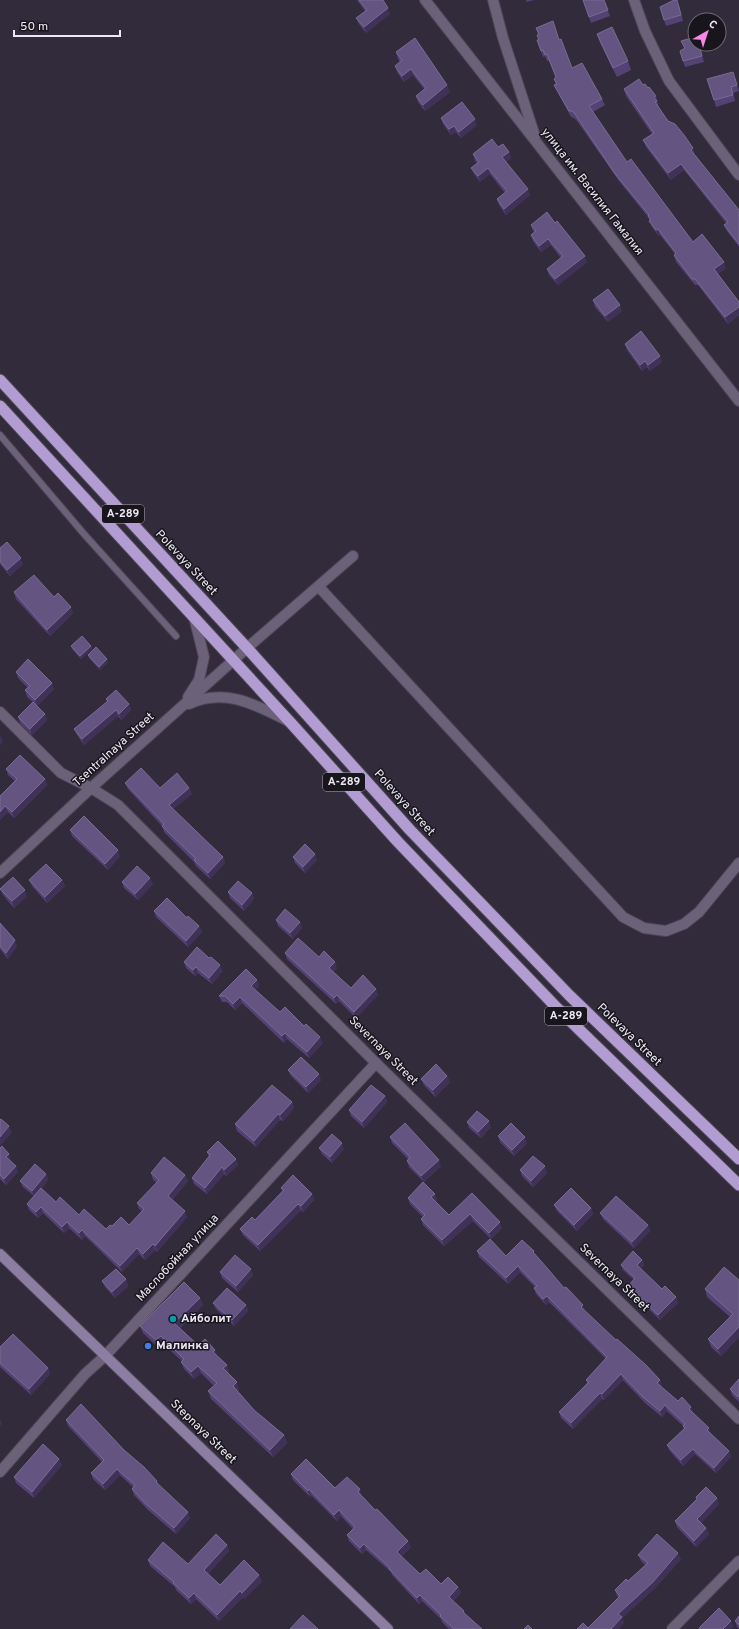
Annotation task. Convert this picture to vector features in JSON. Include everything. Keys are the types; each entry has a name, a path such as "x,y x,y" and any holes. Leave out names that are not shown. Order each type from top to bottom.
{"highway":[{"name":"Polevaya Street","path":"0,380 247,648 410,830 568,995 739,1159"},
{"name":"А-289","path":"0,406 398,842 557,1008 739,1185"}],"main road":[{"name":"Stepnaya Street","path":"0,1254 388,1629"}],"street":[{"name":"улица им. Василия Гамалия","path":"425,0 738,396"},
{"path":"493,0 503,38 537,143"},
{"path":"634,0 645,31 669,82 739,175"},
{"name":"Tsentralnaya Street","path":"0,873 91,788 233,660 353,556"},
{"path":"318,587 623,917 644,928 666,931 684,924 699,912 739,863"},
{"name":"А-289","path":"182,707 199,680 204,657 194,617"},
{"name":"А-289","path":"182,707 198,700 222,697 237,699 254,704 290,722"},
{"name":"Severnaya Street","path":"0,712 62,773 91,788 118,805 376,1063 739,1420"},
{"name":"Маслобойная улица","path":"0,1472 85,1374 105,1356 376,1063"},
{"path":"672,1629 739,1561"}],"lane":[{"path":"0,435 84,534 176,636"}],"building":[{"path":"359,0 383,0 388,8 364,27 356,18 367,10"},
{"path":"583,0 604,0 608,10 589,17"},
{"path":"677,0 681,15 664,20 660,7"},
{"path":"553,21 559,40 561,39 572,68 582,63 602,99 589,106 627,162 631,159 693,242 702,234 724,262 714,269 739,302 739,307 725,317 695,279 692,279 674,255 676,253 658,229 656,230 649,221 651,220 648,216 649,215 616,175 575,114 572,111 569,111 554,85 557,84 554,79 556,77 547,54 545,55 543,50 541,51 537,40 539,40 537,35 539,34 536,28"},
{"path":"612,27 628,61 613,68 597,34"},
{"path":"415,38 447,85 423,105 416,96 426,88 411,69 402,76 395,66 402,60 396,52"},
{"path":"687,39 687,52 701,52 702,56 683,61 680,51 685,48 681,41"},
{"path":"733,72 737,85 731,87 733,95 714,100 707,79"},
{"path":"639,79 643,85 645,84 648,88 649,87 656,96 654,97 657,101 655,102 668,121 675,124 684,135 693,148 691,150 739,210 739,244 724,225 728,222 681,164 668,173 643,140 654,133 624,89"},
{"path":"462,102 475,119 459,132 454,126 449,129 441,118"},
{"path":"492,139 498,147 503,144 509,152 502,157 528,189 504,209 497,199 507,191 488,168 478,176 471,168 479,162 473,154"},
{"path":"547,212 555,223 557,221 585,256 555,279 547,269 563,256 548,239 539,246 531,235 536,231 531,225"},
{"path":"608,289 620,305 605,316 593,300"},
{"path":"641,331 660,356 648,365 645,361 640,365 625,344"},
{"path":"7,542 21,558 7,570 0,561 0,548"},
{"path":"34,575 54,597 58,593 71,607 47,630 14,592"},
{"path":"82,636 91,646 80,656 71,646"},
{"path":"96,647 107,659 99,667 88,655"},
{"path":"28,659 52,683 35,700 25,690 30,686 16,672"},
{"path":"116,690 129,704 119,714 116,710 82,739 74,729 108,701 106,699"},
{"path":"33,702 45,714 30,729 18,717"},
{"path":"20,755 45,779 12,812 5,806 0,812 0,796 17,779 6,769"},
{"path":"141,768 160,788 177,773 189,788 169,805 223,857 208,873 194,860 196,859 162,826 164,824 125,783"},
{"path":"84,816 118,850 105,864 70,830"},
{"path":"305,844 315,854 303,867 293,857"},
{"path":"46,864 62,880 45,897 29,880"},
{"path":"137,866 150,878 135,894 122,882"},
{"path":"13,877 25,890 12,901 0,889"},
{"path":"238,881 252,893 242,905 228,892"},
{"path":"167,898 187,918 188,916 199,926 186,941 154,911"},
{"path":"285,909 300,922 290,933 276,920"},
{"path":"0,923 15,940 6,953 0,946"},
{"path":"298,938 319,957 324,951 335,962 329,968 351,988 363,975 376,989 354,1012 337,995 334,998 285,953"},
{"path":"197,947 209,958 211,957 220,965 209,978 196,967 193,970 184,962"},
{"path":"246,969 257,980 251,986 280,1012 285,1007 304,1026 306,1024 320,1037 307,1052 285,1033 282,1036 240,997 233,1004 225,996 219,996"},
{"path":"301,1057 319,1074 306,1087 288,1070"},
{"path":"436,1064 447,1076 433,1090 421,1079"},
{"path":"272,1085 292,1102 280,1115 278,1114 254,1141 235,1124"},
{"path":"371,1085 385,1096 362,1122 349,1110"},
{"path":"477,1111 489,1121 478,1132 467,1122"},
{"path":"1,1119 9,1126 0,1137 0,1120"},
{"path":"405,1123 439,1160 421,1176 407,1161 410,1157 390,1137"},
{"path":"511,1123 525,1137 512,1150 498,1136"},
{"path":"332,1134 342,1143 330,1157 319,1148"},
{"path":"218,1141 236,1159 224,1170 222,1167 205,1188 192,1178 210,1155 207,1152"},
{"path":"2,1146 9,1154 6,1157 16,1166 4,1179 0,1175 0,1148"},
{"path":"533,1156 545,1166 531,1181 520,1170"},
{"path":"164,1157 185,1175 168,1196 185,1211 155,1246 153,1244 143,1254 137,1248 120,1266 82,1230 79,1233 67,1222 62,1227 41,1207 36,1212 27,1204 41,1188 56,1202 60,1197 79,1215 84,1209 106,1229 110,1225 112,1226 121,1217 129,1225 144,1209 137,1203 159,1180 151,1173"},
{"path":"35,1164 46,1174 32,1191 20,1181"},
{"path":"293,1175 312,1194 301,1206 298,1204 258,1245 240,1229 252,1217 255,1220 284,1190 281,1188"},
{"path":"423,1182 435,1194 431,1197 449,1215 472,1193 500,1222 489,1233 470,1214 442,1240 421,1219 425,1215 408,1198"},
{"path":"571,1188 591,1208 574,1225 554,1205"},
{"path":"616,1196 648,1225 632,1242 600,1213"},
{"path":"490,1239 506,1256 522,1240 534,1251 533,1252 564,1288 566,1287 583,1305 581,1307 616,1340 617,1339 646,1365 660,1380 657,1383 678,1401 682,1397 691,1407 689,1409 709,1428 707,1430 729,1451 714,1468 693,1449 681,1460 667,1445 685,1428 683,1426 685,1424 665,1405 660,1411 643,1397 621,1374 571,1423 559,1412 589,1382 586,1380 607,1357 547,1296 543,1299 534,1288 537,1286 518,1266 506,1278 477,1251"},
{"path":"633,1251 642,1260 637,1265 662,1289 665,1286 676,1297 658,1315 628,1286 635,1278 621,1265"},
{"path":"235,1255 251,1269 236,1286 220,1272"},
{"path":"724,1267 739,1280 739,1327 718,1349 708,1339 733,1314 705,1289"},
{"path":"116,1269 126,1279 112,1292 102,1281"},
{"path":"184,1282 200,1298 174,1323 198,1345 205,1339 215,1350 213,1352 227,1365 223,1368 237,1382 233,1386 254,1410 284,1435 270,1450 208,1391 217,1383 198,1366 191,1372 181,1362 184,1359 161,1336 156,1340 140,1326"},
{"path":"227,1288 246,1305 232,1320 213,1303"},
{"path":"13,1334 48,1368 29,1389 0,1363 0,1347"},
{"path":"739,1379 739,1396 738,1397 730,1389"},
{"path":"81,1404 124,1450 144,1467 157,1481 156,1482 188,1512 174,1528 146,1504 132,1489 135,1485 117,1469 103,1484 91,1473 104,1460 66,1420"},
{"path":"43,1444 59,1459 32,1492 14,1477"},
{"path":"306,1459 335,1488 347,1477 360,1489 358,1492 408,1541 397,1552 420,1574 426,1569 441,1584 448,1577 458,1587 449,1597 482,1629 454,1629 420,1595 417,1598 389,1569 390,1568 364,1544 360,1548 347,1535 355,1527 339,1510 334,1515 309,1489 308,1491 291,1474"},
{"path":"706,1487 717,1498 697,1519 706,1528 694,1541 675,1521 697,1499 696,1497"},
{"path":"216,1534 227,1545 204,1570 220,1585 244,1560 259,1575 242,1593 240,1591 217,1615 194,1593 189,1598 173,1583 174,1582 148,1560 163,1542 188,1564"},
{"path":"657,1534 678,1553 653,1582 618,1614 622,1617 611,1629 577,1629 583,1623 588,1628 620,1596 615,1590 626,1579 628,1581 648,1563 638,1555"},
{"path":"719,1608 731,1621 723,1629 700,1629 699,1628"},
{"path":"303,1615 318,1629 290,1629"},
{"path":"739,1616 739,1625 735,1621"},
{"path":"528,1625 532,1629 524,1629"}],"place":[{"name":"Айболит","path":"173,1319"},
{"name":"Малинка","path":"148,1346"}]}
